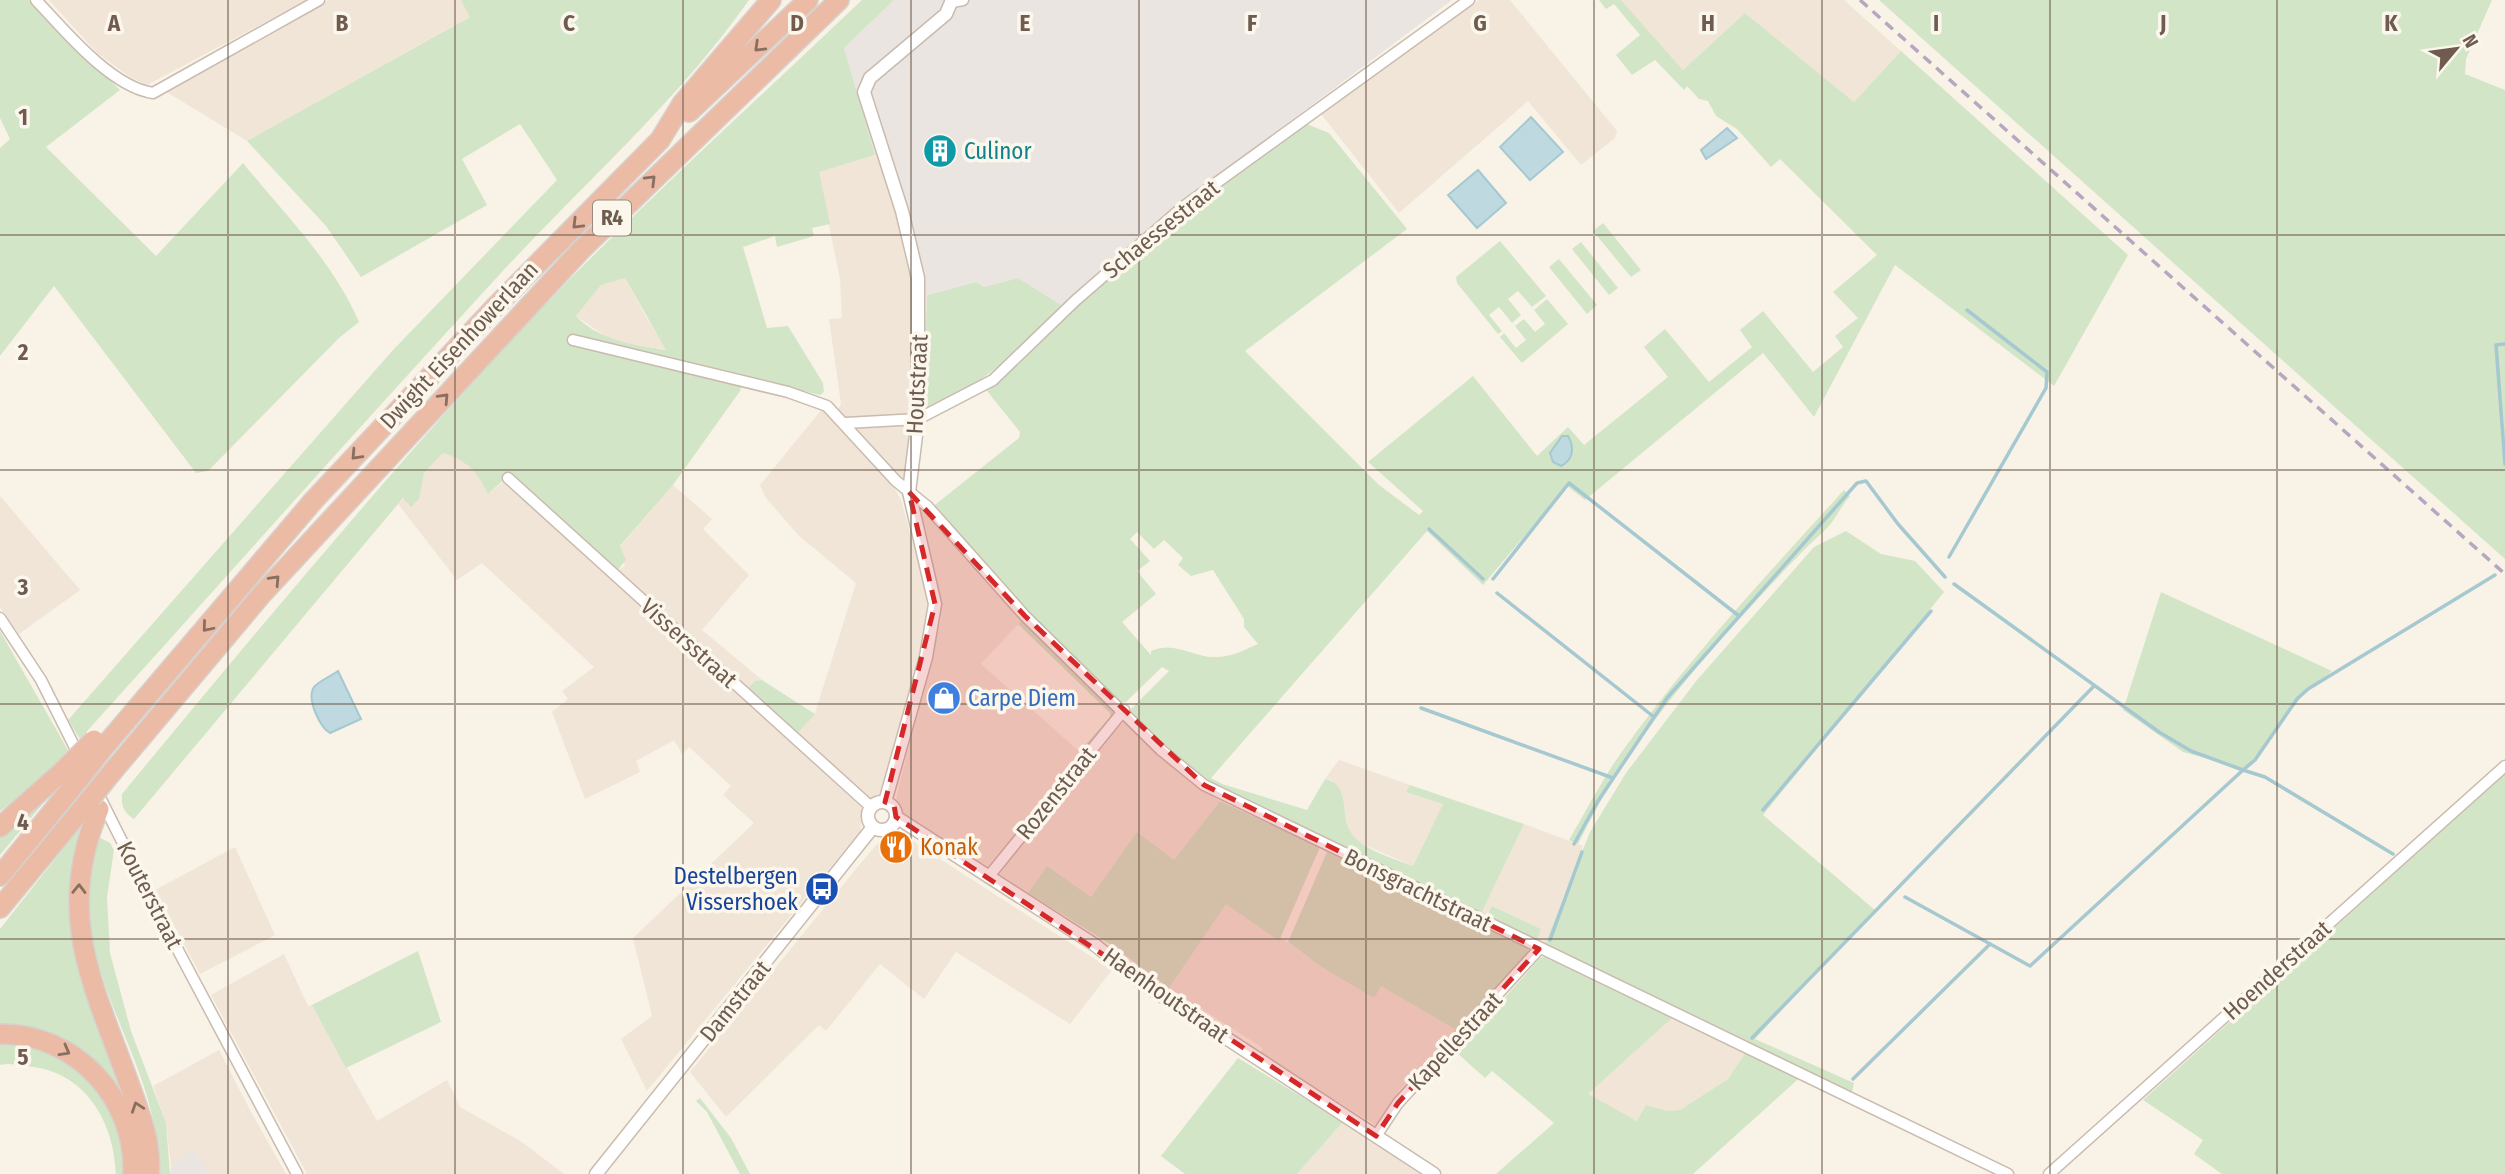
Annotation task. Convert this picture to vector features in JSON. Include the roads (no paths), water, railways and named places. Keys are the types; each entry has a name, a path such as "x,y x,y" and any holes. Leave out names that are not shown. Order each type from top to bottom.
{"highway":[{"path":"660,140 682,104 771,0"},
{"name":"R4","path":"660,140 808,0"},
{"name":"Dwight Eisenhowerlaan","path":"95,803 133,761 135,743 262,594 582,249 839,0"},
{"name":"Dwight Eisenhowerlaan","path":"72,775 175,664 314,500 660,140"},
{"path":"0,827 72,775"},
{"name":"R4","path":"0,876 72,775"},
{"path":"0,908 95,803"},
{"path":"95,803 83,849 78,923 88,968 147,1138 149,1174"},
{"path":"0,1034 37,1038 65,1049 93,1071 112,1093 125,1118 132,1145 133,1174"}],"street":[{"path":"36,0 108,70 128,85 153,93 319,0"},
{"name":"Schaessestraat","path":"846,423 918,419 993,380 1076,300 1183,207 1469,0"},
{"name":"Houtstraat","path":"885,802 894,777 934,620 932,586 909,492 918,419 918,278 899,201 864,92 870,78 943,17 956,1"},
{"path":"573,340 813,398 846,423 909,492"},
{"name":"Vissersstraat","path":"508,478 871,807"},
{"name":"Bonsgrachtstraat","path":"909,492 928,507 1025,616 1124,710 1161,750 1204,785 2008,1174"},
{"name":"Kouterstraat","path":"0,618 41,680 161,919 297,1174"},
{"name":"Rozenstraat","path":"989,876 1124,710"},
{"name":"Hoenderstraat","path":"2049,1174 2505,766"},
{"path":"885,802 893,808 896,817 888,828 873,827 868,818 871,807 885,802"},
{"name":"Haenhoutstraat","path":"896,817 1104,951 1142,983 1434,1174"},
{"name":"Damstraat","path":"596,1174 873,827"},
{"name":"Kapellestraat","path":"1376,1136 1398,1103 1539,949"}],"water":[{"path":"1531,117 1563,152 1530,180 1500,147"},
{"path":"1727,128 1737,138 1706,159 1701,150"},
{"path":"1478,170 1506,203 1477,228 1448,195"},
{"path":"1562,436 1568,436 1572,449 1570,457 1561,466 1553,462 1550,453"},
{"path":"338,671 361,719 330,733 315,712 312,692 316,685"}],"waterway":[{"path":"1949,557 2046,388 2047,372 1967,310"},
{"path":"2505,344 2496,345 2505,464"},
{"path":"1574,844 1598,801 1667,698 1857,483 1866,481 1898,524 1945,577"},
{"path":"1493,579 1569,483 1739,616"},
{"path":"1429,529 1483,579"},
{"path":"1954,584 2159,732 2191,751 2243,770 2255,760 2297,699 2308,689 2495,575"},
{"path":"1497,593 1654,717"},
{"path":"1763,810 1931,611"},
{"path":"1752,1038 2094,686"},
{"path":"1421,708 1613,778"},
{"path":"1905,897 2030,966 2243,770 2265,777 2393,854"},
{"path":"1550,940 1582,852"},
{"path":"1853,1079 1990,944"}],"railway":[{"path":"1860,0 2505,574"}],"place":[{"name":"Culinor","path":"940,151"},
{"name":"Carpe Diem","path":"944,698"},
{"name":"Konak","path":"896,847"},
{"name":"Destelbergen Vissershoek","path":"822,889"}]}
